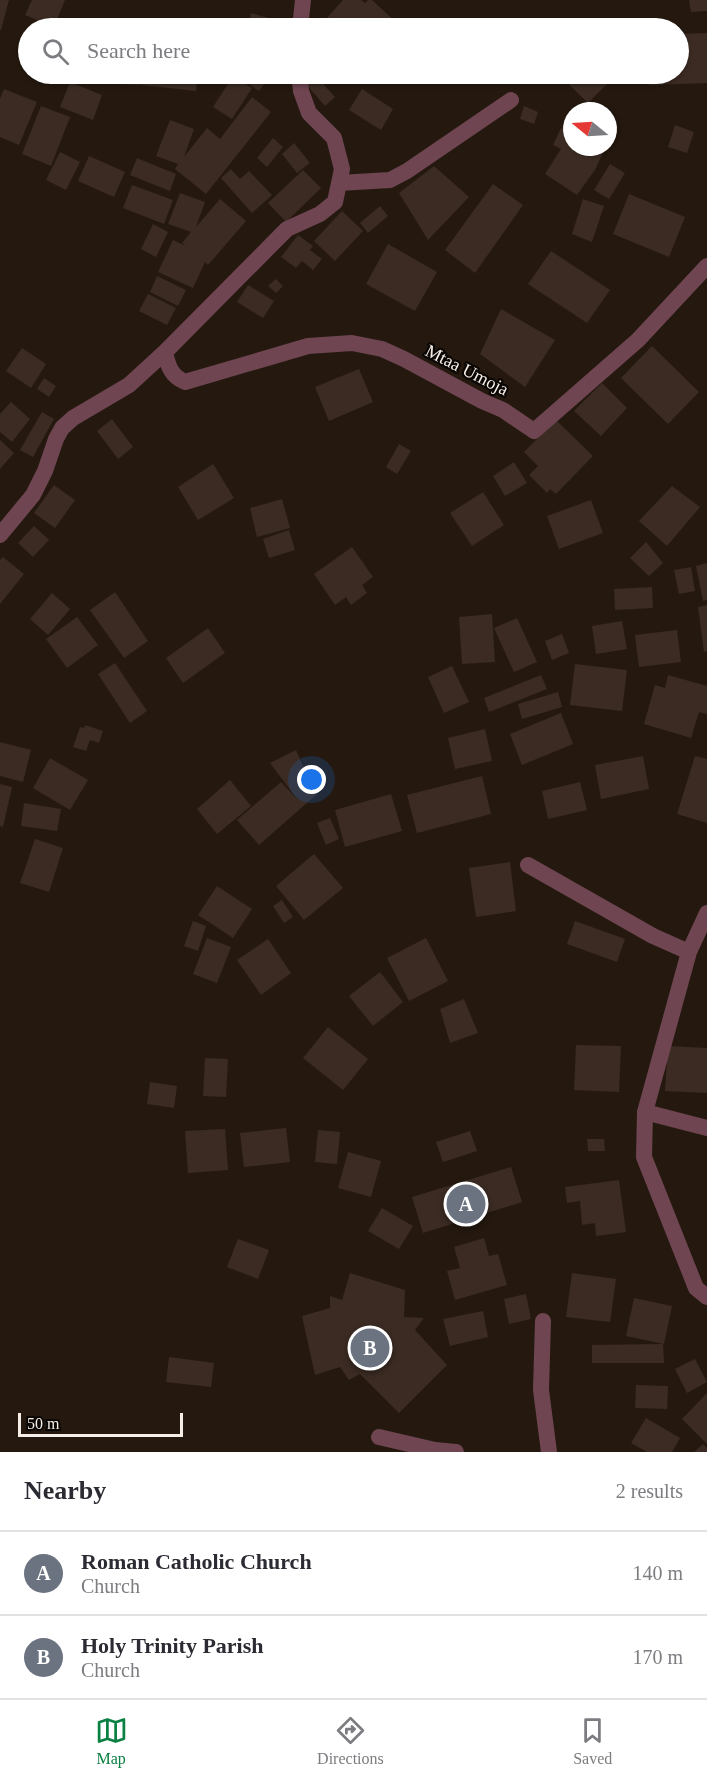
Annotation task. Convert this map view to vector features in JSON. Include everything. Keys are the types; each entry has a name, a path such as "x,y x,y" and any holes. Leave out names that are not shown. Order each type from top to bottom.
{"street":[{"path":"301,18 303,0"},
{"path":"0,535 33,495 62,428 73,418 129,385 165,352 286,229 328,209 335,202 342,169 334,138 309,113 300,84"},
{"path":"339,183 390,180 407,171 511,100"},
{"name":"Mtaa Umoja","path":"165,352 169,369 177,378 185,382 308,346 352,343 382,349 503,410 534,431 638,340 707,266"},
{"path":"528,865 653,936 689,952"},
{"path":"707,913 689,952 645,1112 644,1157 696,1287 707,1297"},
{"path":"645,1112 707,1128"},
{"path":"543,1321 541,1390 549,1452"},
{"path":"379,1437 435,1450 456,1452"}],"building":[{"path":"0,0 9,0 1,30 0,30"},
{"path":"32,0 65,0 58,18 32,18 25,15"},
{"path":"343,0 361,0 365,3 372,0 391,18 327,18"},
{"path":"689,0 707,0 707,11 691,12"},
{"path":"251,13 268,18 250,18"},
{"path":"707,33 707,83 689,84 689,34"},
{"path":"69,84 75,84 102,95 93,120 60,107"},
{"path":"141,84 197,84 196,91"},
{"path":"228,84 246,84 252,88 232,119 213,107"},
{"path":"251,84 264,84 259,91"},
{"path":"306,84 323,84 335,97 325,106"},
{"path":"568,84 607,84 587,102"},
{"path":"4,89 37,102 19,145 0,137 0,99"},
{"path":"362,89 393,109 381,130 349,110"},
{"path":"252,97 271,112 206,194 175,169 178,164 156,156 170,120 194,129 184,157 207,128 220,139"},
{"path":"41,106 70,117 51,166 22,154"},
{"path":"524,106 538,112 534,124 520,119"},
{"path":"675,125 694,132 687,153 668,147"},
{"path":"561,128 563,129 563,156 601,156 595,170 577,195 545,174 561,149 553,145"},
{"path":"273,138 283,147 267,167 257,158"},
{"path":"294,143 310,163 297,173 282,154"},
{"path":"60,152 80,162 66,190 46,180"},
{"path":"89,156 125,172 114,197 78,181"},
{"path":"137,158 176,174 170,191 130,175"},
{"path":"610,164 625,173 609,199 594,190"},
{"path":"434,166 469,197 428,240 399,193"},
{"path":"231,169 240,179 249,171 272,195 252,213 221,178"},
{"path":"303,170 321,188 286,222 268,203"},
{"path":"493,184 523,205 475,273 445,250"},
{"path":"132,185 173,200 164,224 123,208"},
{"path":"180,193 205,202 196,227 220,199 246,221 208,265 205,262 193,288 158,272 173,240 186,246 182,243 191,232 168,224"},
{"path":"629,194 685,217 669,257 613,234"},
{"path":"583,199 604,206 592,242 572,234"},
{"path":"380,206 388,216 368,233 360,223"},
{"path":"342,211 363,231 335,261 314,241"},
{"path":"153,224 168,232 156,257 141,249"},
{"path":"298,235 313,246 310,250 322,259 313,270 302,261 296,268 281,257"},
{"path":"388,244 437,272 415,311 366,284"},
{"path":"551,251 610,290 587,323 528,284"},
{"path":"157,276 186,290 178,306 150,292"},
{"path":"276,279 283,286 276,293 268,286"},
{"path":"248,285 274,301 263,318 237,302"},
{"path":"148,294 176,308 167,325 139,311"},
{"path":"501,309 555,340 525,387 480,354"},
{"path":"652,346 699,392 668,424 621,378"},
{"path":"22,348 46,364 31,388 6,371"},
{"path":"359,369 373,402 329,421 315,387"},
{"path":"44,378 56,386 49,397 37,389"},
{"path":"602,383 627,408 601,436 574,411"},
{"path":"11,402 30,419 12,442 0,432 0,414"},
{"path":"42,412 54,419 33,457 20,450"},
{"path":"112,419 133,447 118,459 97,431"},
{"path":"556,420 593,456 556,494 550,489 547,493 529,475 538,466 524,452"},
{"path":"0,440 14,453 0,469"},
{"path":"399,444 411,451 397,474 386,467"},
{"path":"514,462 527,483 505,496 493,476"},
{"path":"213,464 234,498 198,520 178,487"},
{"path":"54,485 75,500 55,528 34,513"},
{"path":"672,486 700,507 667,546 639,521"},
{"path":"483,492 504,525 472,546 450,513"},
{"path":"282,499 290,528 257,537 250,508"},
{"path":"591,500 603,533 559,549 547,516"},
{"path":"34,526 49,540 33,557 18,543"},
{"path":"289,530 295,550 269,558 263,539"},
{"path":"646,542 663,563 649,576 630,558"},
{"path":"352,547 373,577 362,585 367,593 351,605 346,597 335,605 314,574"},
{"path":"3,557 24,574 0,604 0,560"},
{"path":"707,563 707,600 703,601 696,566"},
{"path":"691,567 695,591 679,594 674,570"},
{"path":"652,587 653,608 615,610 614,589"},
{"path":"115,592 148,641 124,658 90,610"},
{"path":"52,593 70,609 48,635 30,619"},
{"path":"707,605 707,651 704,652 698,607"},
{"path":"492,614 495,662 462,664 459,617"},
{"path":"77,617 98,645 67,668 46,639"},
{"path":"517,618 537,662 514,672 494,628"},
{"path":"622,621 627,649 596,654 592,626"},
{"path":"208,628 225,653 183,683 166,658"},
{"path":"677,630 681,662 639,667 635,635"},
{"path":"562,634 569,653 552,660 545,641"},
{"path":"115,663 147,711 130,723 98,674"},
{"path":"575,664 627,670 622,711 570,705"},
{"path":"452,666 469,702 444,713 428,677"},
{"path":"541,675 547,689 489,712 484,698"},
{"path":"668,675 707,686 707,714 699,712 691,738 644,724 655,685 665,688"},
{"path":"558,692 562,707 522,719 518,704"},
{"path":"561,713 573,744 522,765 510,734"},
{"path":"85,725 103,731 99,743 90,740 86,751 73,747 80,727 84,728"},
{"path":"485,729 492,761 455,769 448,738"},
{"path":"0,742 31,750 23,782 0,776"},
{"path":"296,750 316,795 259,845 237,820 281,782 298,800 270,763"},
{"path":"643,756 649,789 601,799 595,765"},
{"path":"695,756 707,759 707,823 677,814"},
{"path":"50,758 88,780 70,810 33,788"},
{"path":"482,776 491,814 417,833 407,795"},
{"path":"230,780 251,806 217,834 197,809"},
{"path":"580,782 587,810 548,819 542,791"},
{"path":"0,784 12,787 3,827 0,826"},
{"path":"391,794 402,831 345,847 335,810"},
{"path":"24,803 61,809 57,831 21,826"},
{"path":"330,818 339,839 326,845 317,823"},
{"path":"35,839 63,848 49,892 20,883"},
{"path":"314,854 343,888 304,920 276,886"},
{"path":"510,862 516,911 476,917 469,868"},
{"path":"217,886 252,909 233,938 198,915"},
{"path":"282,900 293,917 284,923 273,906"},
{"path":"193,921 206,926 198,951 184,946"},
{"path":"575,921 625,939 617,962 567,944"},
{"path":"207,938 231,947 217,983 193,974"},
{"path":"426,938 448,981 409,1001 387,958"},
{"path":"268,939 291,973 261,995 237,960"},
{"path":"380,972 403,1002 373,1026 349,996"},
{"path":"464,999 478,1033 450,1043 440,1009"},
{"path":"328,1027 368,1059 343,1090 303,1058"},
{"path":"576,1045 621,1046 619,1092 574,1090"},
{"path":"668,1046 707,1048 707,1093 665,1091"},
{"path":"205,1058 228,1059 226,1097 203,1096"},
{"path":"150,1082 177,1086 174,1108 147,1104"},
{"path":"286,1128 290,1162 244,1167 240,1133"},
{"path":"225,1129 228,1170 188,1173 185,1131"},
{"path":"318,1130 340,1132 337,1164 315,1162"},
{"path":"470,1131 477,1151 443,1162 436,1142"},
{"path":"587,1139 604,1139 605,1151 588,1151"},
{"path":"348,1152 381,1161 371,1197 338,1188"},
{"path":"511,1167 522,1202 423,1233 412,1197"},
{"path":"619,1180 626,1232 596,1236 595,1223 582,1225 580,1201 567,1203 565,1187"},
{"path":"382,1208 413,1226 399,1249 368,1231"},
{"path":"484,1238 489,1256 498,1254 507,1285 455,1300 447,1271 460,1268 454,1247"},
{"path":"238,1239 269,1250 258,1279 227,1267"},
{"path":"350,1273 405,1290 404,1317 424,1318 415,1330 447,1365 399,1413 360,1374 349,1380 340,1367 315,1375 302,1316 330,1308 330,1296 342,1300"},
{"path":"572,1273 616,1279 610,1322 566,1317"},
{"path":"526,1294 531,1319 509,1324 504,1299"},
{"path":"634,1298 672,1306 664,1344 626,1336"},
{"path":"483,1311 488,1337 450,1346 443,1319"},
{"path":"663,1344 664,1363 592,1363 592,1345"},
{"path":"169,1357 214,1363 211,1387 166,1382"},
{"path":"695,1359 707,1382 687,1393 675,1369"},
{"path":"636,1385 668,1386 667,1409 635,1408"},
{"path":"707,1393 707,1444 682,1419"},
{"path":"646,1418 680,1438 672,1452 647,1452 631,1443"},
{"path":"703,1444 707,1452 694,1452"}],"place":[{"name":"Roman Catholic Church","path":"466,1204"},
{"name":"Holy Trinity Parish","path":"370,1348"}]}
